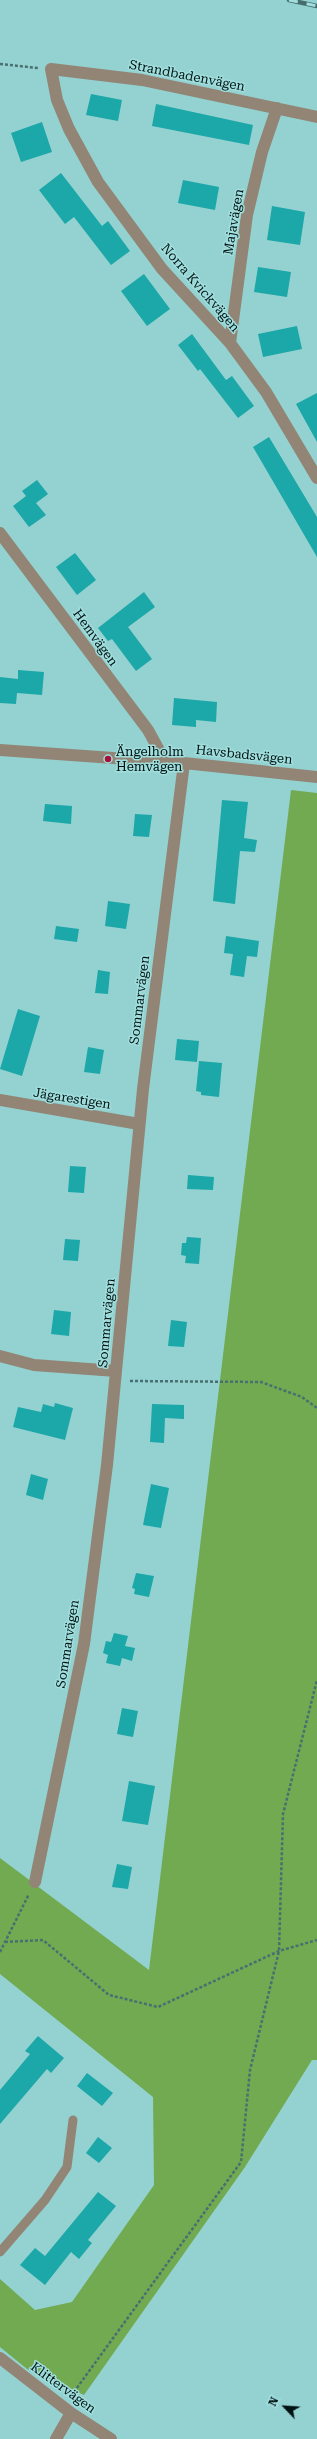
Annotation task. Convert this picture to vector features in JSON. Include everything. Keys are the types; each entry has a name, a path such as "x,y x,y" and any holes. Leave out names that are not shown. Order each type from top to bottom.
{"street":[{"name":"Strandbadenvägen","path":"51,68 142,80 317,117"},
{"name":"Norra Kvickvägen","path":"51,68 57,100 69,129 98,182 162,269 230,343 266,392 317,478"},
{"name":"Majavägen","path":"230,343 247,215 262,152 277,108"},
{"name":"Hemvägen","path":"0,533 148,730 160,752 159,763"},
{"name":"Havsbadsvägen","path":"0,750 159,763 184,763 317,777"},
{"name":"Sommarvägen","path":"35,1882 84,1644 107,1465 139,1124 184,763"},
{"name":"Jägarestigen","path":"0,1100 139,1124"},
{"path":"0,1356 34,1365 116,1376"},
{"name":"Klittervägen","path":"0,2358 67,2410 110,2439"},
{"path":"56,2439 67,2410"}],"lane":[{"path":"0,2252 45,2200 66,2168 72,2120"}],"path":[{"path":"0,64 51,68"},
{"path":"116,1376 261,1382 302,1397 317,1408"},
{"path":"67,2410 241,2162 250,2070 279,1951 283,1814 317,1680"},
{"path":"0,1952 35,1882"},
{"path":"5,1942 43,1940 109,1995 158,2007 279,1951 317,1940"}],"green space":[{"path":"291,790 317,793 317,2060 312,2060 245,2167 84,2395 27,2369 0,2347 0,2279 35,2310 72,2302 154,2185 153,2097 0,1974 0,1858 149,1970"}],"building":[{"path":"91,94 122,100 118,121 86,115"},
{"path":"156,104 253,125 249,145 152,126"},
{"path":"42,122 52,152 21,162 11,133"},
{"path":"61,173 102,226 108,221 130,251 111,265 74,217 65,224 39,190"},
{"path":"183,180 219,187 215,210 178,203"},
{"path":"272,206 305,212 300,245 267,240"},
{"path":"258,267 291,272 287,297 254,292"},
{"path":"144,274 170,309 147,326 121,291"},
{"path":"297,326 302,349 263,357 258,334"},
{"path":"192,334 226,380 232,376 254,406 238,418 200,369 198,371 178,345"},
{"path":"317,393 317,442 296,404"},
{"path":"269,437 317,517 317,557 253,447"},
{"path":"37,480 48,494 36,503 46,515 29,527 13,506 26,496 22,491"},
{"path":"75,553 96,580 77,595 56,567"},
{"path":"144,592 155,607 128,627 152,659 136,671 112,639 108,641 98,628"},
{"path":"18,670 44,672 42,695 17,693 16,704 0,703 0,677 18,679"},
{"path":"174,698 217,702 216,722 196,720 196,727 172,725"},
{"path":"222,800 248,802 244,838 257,840 255,852 240,851 235,904 213,901"},
{"path":"45,804 72,806 71,824 43,821"},
{"path":"135,814 152,815 149,837 133,836"},
{"path":"108,901 130,904 126,929 105,926"},
{"path":"56,926 79,929 77,942 54,939"},
{"path":"226,936 259,941 257,957 247,956 244,977 230,975 233,954 224,953"},
{"path":"98,970 110,972 108,994 95,993"},
{"path":"18,1009 40,1016 22,1076 0,1069"},
{"path":"177,1039 199,1041 197,1062 175,1060"},
{"path":"88,1047 104,1050 100,1074 84,1072"},
{"path":"199,1061 222,1063 219,1097 201,1095 201,1092 196,1091"},
{"path":"70,1166 86,1167 84,1193 68,1192"},
{"path":"188,1175 214,1177 213,1190 187,1189"},
{"path":"187,1237 201,1238 199,1264 185,1263 186,1256 181,1255 182,1243 186,1243"},
{"path":"65,1239 80,1240 78,1261 63,1260"},
{"path":"54,1310 71,1312 69,1336 51,1334"},
{"path":"171,1320 187,1322 184,1347 168,1346"},
{"path":"55,1403 73,1408 65,1440 13,1427 18,1407 41,1412 43,1404 54,1407"},
{"path":"152,1404 184,1405 184,1419 165,1418 164,1443 150,1442"},
{"path":"31,1474 48,1479 43,1500 26,1495"},
{"path":"151,1484 169,1488 161,1528 143,1525"},
{"path":"136,1573 154,1576 149,1597 134,1594 135,1589 132,1588"},
{"path":"114,1633 128,1636 125,1646 135,1648 132,1661 122,1658 120,1666 106,1663 108,1655 103,1653 106,1641 111,1642"},
{"path":"122,1708 138,1711 133,1737 117,1734"},
{"path":"129,1781 155,1786 148,1825 122,1821"},
{"path":"117,1864 132,1867 128,1889 112,1887"},
{"path":"38,2036 64,2058 51,2073 47,2069 0,2124 0,2090 30,2054 25,2051"},
{"path":"87,2073 113,2093 102,2106 77,2086"},
{"path":"98,2137 112,2148 99,2163 86,2153"},
{"path":"98,2192 116,2206 88,2240 92,2243 79,2259 71,2252 45,2285 20,2265 35,2248 45,2256"}],"railway":[{"path":"289,0 317,6"}],"place":[{"name":"Ängelholm Hemvägen","path":"108,759"}]}
